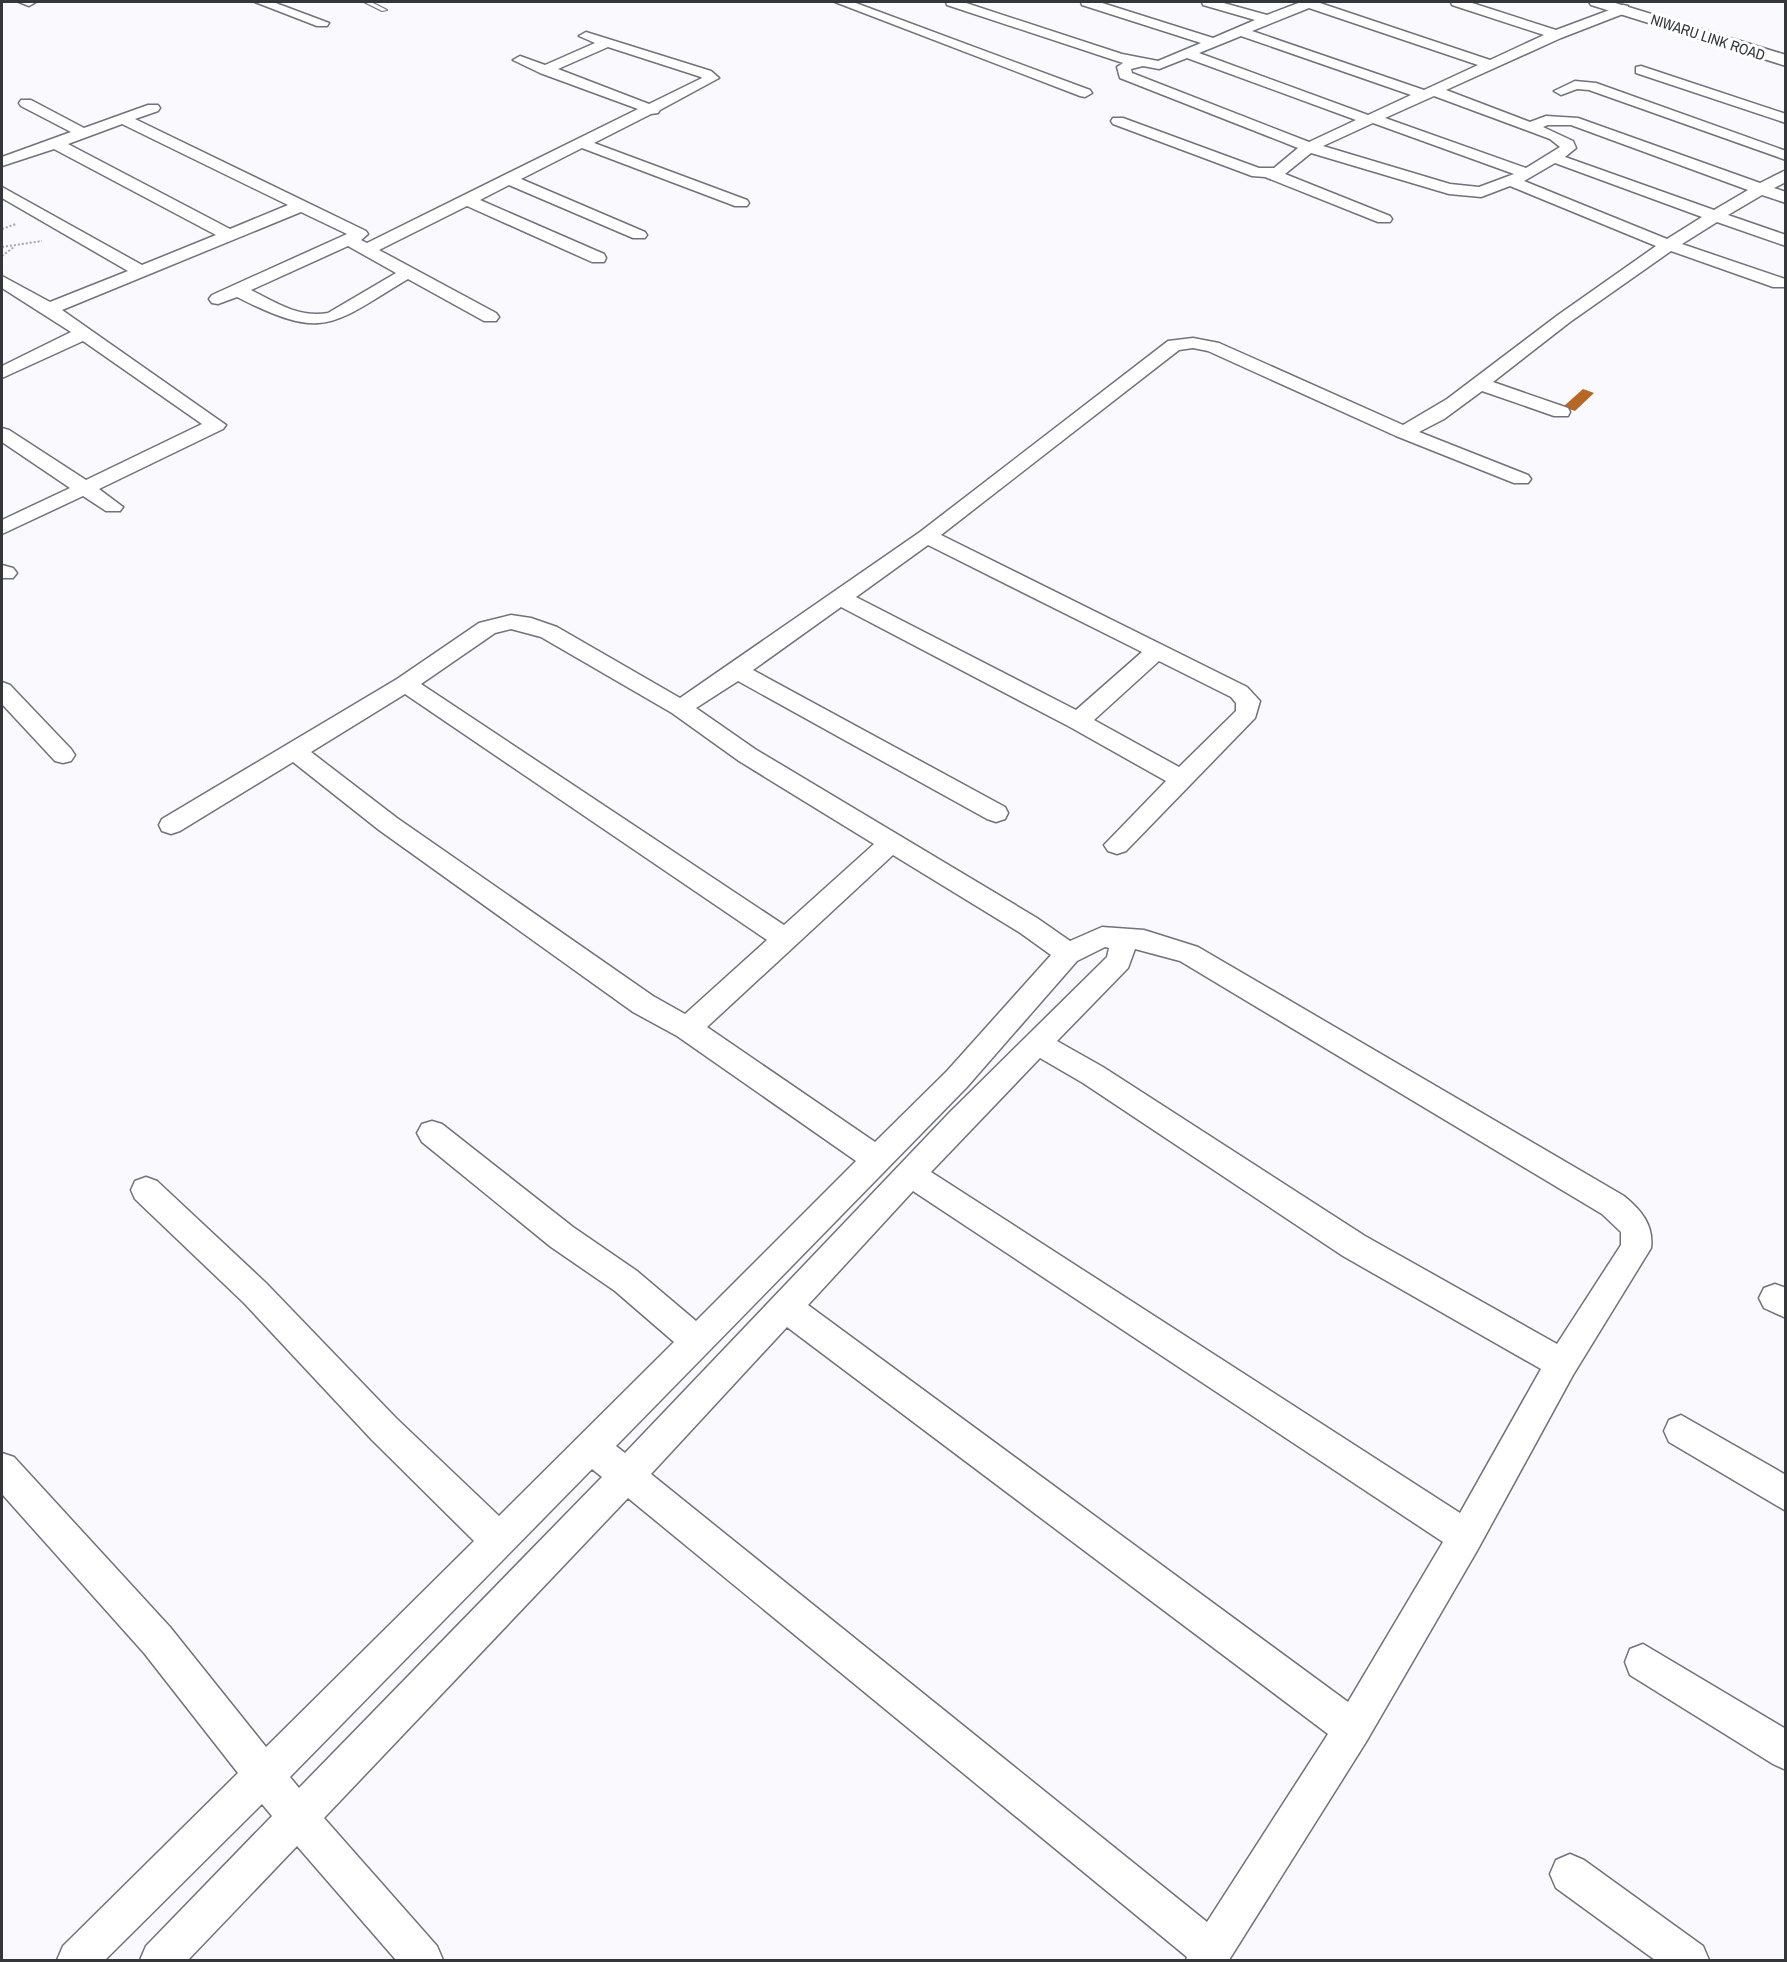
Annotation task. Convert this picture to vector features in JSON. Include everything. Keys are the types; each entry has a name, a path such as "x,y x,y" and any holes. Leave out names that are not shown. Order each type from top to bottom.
{"street":[{"path":"262,2 322,22"},
{"path":"842,2 874,12 1085,93"},
{"path":"952,2 1140,63 1159,65 1310,2 1492,65"},
{"path":"1086,2 1212,42"},
{"path":"1208,2 1268,20"},
{"path":"1457,2 1556,35"},
{"name":"NIWARU LINK ROAD","path":"1596,2 1783,58"},
{"path":"874,12 892,5"},
{"path":"1270,174 1278,172 1309,147 1556,35 1623,9"},
{"path":"1140,63 1124,67 1125,75 1309,147 1449,189 1481,192 1528,174 1568,148 1568,144 1555,136 1530,127 1239,31"},
{"path":"368,249 465,199 710,82 711,76 586,36"},
{"path":"545,70 607,43"},
{"path":"1186,53 1528,174"},
{"path":"520,60 653,110"},
{"path":"1641,69 1785,119"},
{"path":"1560,92 1575,86 1592,86 1785,156"},
{"path":"26,103 83,133"},
{"path":"2,162 153,108"},
{"path":"123,119 360,234 218,299"},
{"path":"1530,127 1546,120 1573,121 1785,198"},
{"path":"1118,121 1248,170 1270,174 1384,219"},
{"path":"55,143 229,236"},
{"path":"584,144 741,203"},
{"path":"1554,158 1785,241"},
{"path":"1403,432 1443,409 1668,245 1785,175"},
{"path":"508,179 639,235"},
{"path":"1508,180 1668,245 1779,283"},
{"path":"2,192 141,271"},
{"path":"465,199 598,258"},
{"path":"49,309 301,206"},
{"path":"348,240 490,317"},
{"path":"237,290 298,319 319,321 333,317 409,272"},
{"path":"2,280 49,309 216,425 2,528"},
{"path":"2,373 84,333"},
{"path":"680,708 737,671 927,536 1174,345 1193,343 1213,346 1403,432 1521,479"},
{"path":"1477,383 1561,412"},
{"path":"2,434 113,507"},
{"path":"927,536 1239,692 1248,701 1246,713 1117,845"},
{"path":"841,598 1078,721 1180,778"},
{"path":"171,825 405,684 487,628 511,622 531,625 549,632 680,708 747,755 1028,925 1068,954"},
{"path":"1078,721 1157,651"},
{"path":"737,671 996,813"},
{"path":"405,684 785,939"},
{"path":"2,690 63,755"},
{"path":"294,751 407,837 643,1004 687,1028 877,1159"},
{"path":"687,1028 892,842"},
{"path":"76,1960 957,1079 1068,954 1114,941 1144,940 1189,954 1613,1204 1635,1223 1638,1236 1636,1248 1562,1365 1466,1537 1353,1729 1208,1956 591,1447"},
{"path":"160,1960 626,1476 912,1175 960,1121 1119,961 1114,941"},
{"path":"1039,1044 1093,1075 1354,1246 1562,1365"},
{"path":"432,1133 562,1237 626,1281 696,1341"},
{"path":"912,1175 1466,1537"},
{"path":"146,1190 247,1285 325,1364 384,1429 498,1540"},
{"path":"786,1307 1353,1729"},
{"path":"1681,1431 1785,1494"},
{"path":"2,1469 157,1640 298,1818 423,1960"},
{"path":"1643,1662 1785,1751"},
{"path":"1570,1874 1689,1960"}],"lane":[{"path":"367,2 384,10"}],"path":[{"path":"2,248 75,234"},
{"path":"2,256 15,247"}],"building":[{"path":"1583,389 1594,393 1575,411 1563,407"}]}
